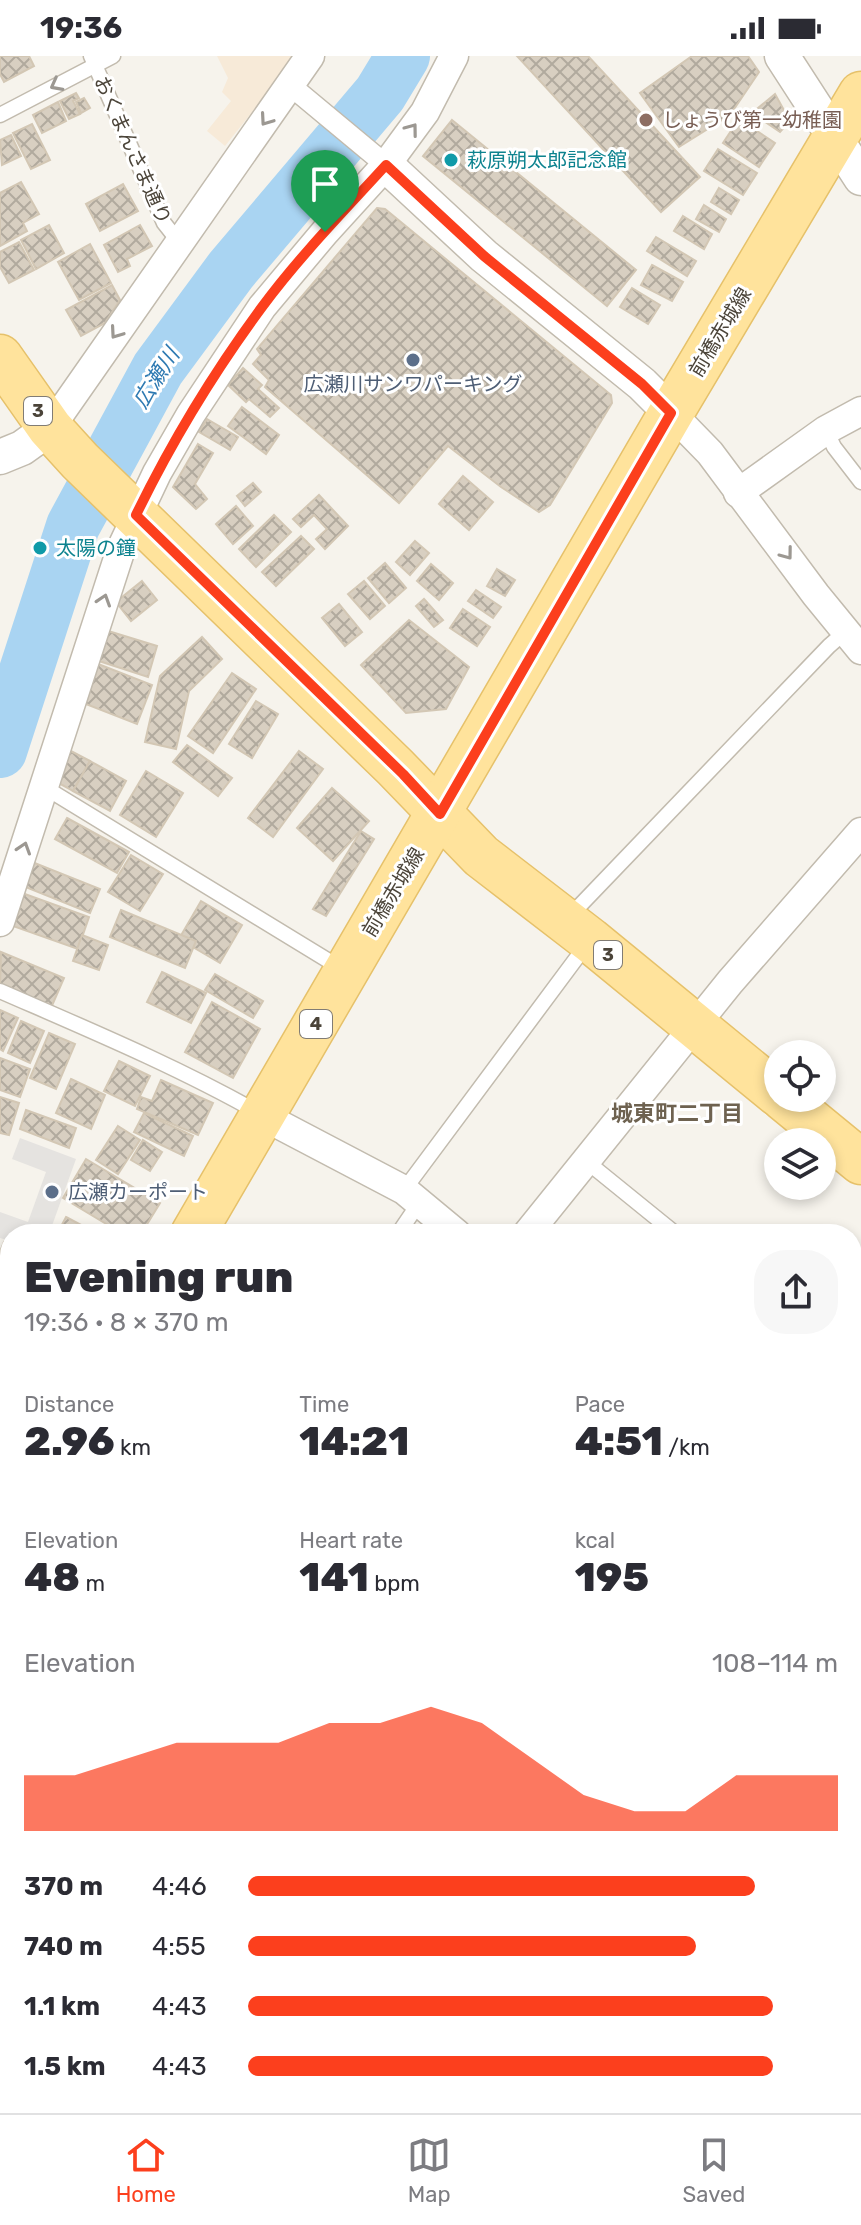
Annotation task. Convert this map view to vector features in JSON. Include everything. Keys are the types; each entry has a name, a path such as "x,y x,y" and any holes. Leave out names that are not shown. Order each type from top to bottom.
{"main road":[{"name":"前橋赤城線","path":"199,1224 671,413 861,94"},
{"name":"3","path":"0,357 50,428 80,461 403,774 481,856 764,1082"},
{"path":"800,1112 861,1162"}],"street":[{"path":"0,457 22,448 50,428 310,56"},
{"path":"0,922 121,549 128,508 157,473 191,414 262,307 325,232 375,156 425,112 454,56"},
{"path":"782,56 861,178"},
{"path":"291,86 375,156 484,256 642,384 710,453 853,641"},
{"path":"738,493 826,430 861,411"},
{"path":"535,1224 730,982 861,832"},
{"path":"263,1116 412,1197 445,1224"}],"lane":[{"path":"0,115 93,60 113,56"},
{"name":"おくまんさま通り","path":"93,60 164,223 179,242"},
{"path":"826,430 834,447 861,482"},
{"path":"402,1224 412,1197 577,930 829,646 853,641"},
{"path":"42,789 67,801 345,972"},
{"path":"0,991 109,1039 263,1116"},
{"path":"586,1161 664,1224"}],"shaded area":[{"path":"217,56 297,56 225,146 207,131 231,101 222,92 228,78"},
{"name":"広瀬カーポート","path":"20,1138 76,1159 53,1224 0,1224 0,1212 28,1222 46,1172 12,1159"}],"building":[{"path":"0,56 29,56 34,66 4,82 0,74"},
{"path":"517,56 588,56 700,177 661,212"},
{"path":"692,56 748,56 759,72 730,115 679,147 640,93"},
{"path":"76,93 79,98 73,101 80,114 69,119 60,101"},
{"path":"775,94 790,121 780,132 752,113"},
{"path":"84,98 90,108 81,113 76,102"},
{"path":"58,102 66,121 42,133 33,115"},
{"path":"739,119 775,143 759,167 723,143"},
{"name":"萩原朔太郎記念館","path":"452,120 636,270 607,306 423,156"},
{"path":"32,124 50,160 31,169 13,133"},
{"path":"11,135 21,156 2,165 0,140"},
{"path":"718,149 757,173 743,195 704,171"},
{"path":"21,182 39,214 23,223 27,231 0,246 0,193"},
{"path":"123,184 138,211 100,231 86,204"},
{"path":"719,188 739,200 731,214 711,202"},
{"path":"704,205 726,219 719,232 696,219"},
{"name":"広瀬川サンワパーキング","path":"377,208 385,209 611,395 612,403 550,505 539,512 448,446 399,503 265,387 269,380 253,364 261,355 257,349"},
{"path":"683,216 712,234 704,249 674,231"},
{"path":"49,225 64,253 36,269 21,240"},
{"path":"140,225 152,246 127,259 130,266 118,272 104,245"},
{"path":"656,237 696,261 687,276 647,251"},
{"path":"19,242 34,270 9,283 0,267 0,252"},
{"path":"90,244 111,283 79,300 58,262"},
{"path":"652,265 683,282 672,301 641,285"},
{"path":"112,285 120,300 105,323 81,336 66,310"},
{"path":"632,288 660,305 648,324 620,307"},
{"path":"243,368 262,385 258,389 279,408 270,417 249,399 246,402 228,385"},
{"path":"242,407 279,435 266,454 228,426"},
{"path":"207,419 238,437 230,450 199,432"},
{"path":"198,444 213,453 195,484 207,499 196,509 173,487"},
{"path":"463,476 493,502 469,530 439,504"},
{"path":"253,483 261,492 245,506 237,496"},
{"path":"319,495 348,526 325,549 316,539 327,529 314,515 301,527 293,519"},
{"path":"236,506 253,526 233,544 216,524"},
{"path":"274,515 291,532 256,567 239,549"},
{"path":"301,536 314,549 276,586 262,572"},
{"path":"415,541 429,553 410,575 396,562"},
{"path":"385,563 406,588 389,603 368,578"},
{"path":"431,564 453,583 439,600 417,581"},
{"path":"497,569 515,580 505,596 487,586"},
{"path":"142,581 157,600 131,621 116,602"},
{"path":"364,581 385,606 370,619 348,594"},
{"path":"476,590 501,607 493,618 468,601"},
{"path":"424,599 443,620 434,627 416,606"},
{"path":"339,604 362,632 345,646 322,618"},
{"path":"463,609 490,627 477,646 450,628"},
{"path":"409,620 469,667 446,709 406,713 361,665"},
{"path":"105,630 157,646 148,677 96,660"},
{"path":"202,637 222,659 189,691 176,749 145,742 160,676"},
{"path":"93,662 152,685 137,724 78,701"},
{"path":"232,673 256,689 213,753 188,736"},
{"path":"256,701 278,714 252,758 229,744"},
{"path":"187,745 232,778 218,796 173,762"},
{"path":"67,749 90,761 73,791 53,780"},
{"path":"299,751 323,769 273,837 248,818"},
{"path":"90,761 126,781 110,811 73,791"},
{"path":"146,771 183,793 156,837 120,815"},
{"path":"332,788 369,821 333,861 297,828"},
{"path":"67,818 129,852 117,873 55,839"},
{"path":"361,831 374,839 326,916 313,909"},
{"path":"131,855 163,874 140,911 108,892"},
{"path":"32,862 100,889 90,913 23,886"},
{"path":"22,893 89,917 78,949 10,925"},
{"path":"201,901 242,925 220,963 179,939"},
{"path":"121,910 196,941 185,968 110,937"},
{"path":"82,935 108,945 99,970 73,961"},
{"path":"1,952 64,978 51,1008 0,987"},
{"path":"162,972 206,993 191,1023 147,1002"},
{"path":"215,974 263,1001 253,1018 205,990"},
{"path":"212,1002 260,1029 233,1078 185,1052"},
{"path":"0,1010 18,1018 3,1051 0,1049"},
{"path":"21,1021 44,1031 30,1063 8,1053"},
{"path":"49,1033 75,1044 56,1089 30,1078"},
{"path":"0,1058 30,1069 20,1097 0,1090"},
{"path":"119,1061 150,1076 135,1106 104,1091"},
{"path":"71,1079 105,1095 91,1129 56,1113"},
{"path":"161,1080 213,1103 198,1135 137,1109 141,1097 152,1101"},
{"path":"0,1097 19,1103 9,1135 0,1133"},
{"path":"26,1110 76,1128 69,1148 20,1129"},
{"path":"144,1113 193,1136 184,1156 134,1132"},
{"path":"118,1126 140,1140 118,1174 96,1160"},
{"path":"143,1140 162,1152 150,1171 131,1160"},
{"path":"86,1159 160,1203 147,1224 106,1224 63,1198"},
{"path":"66,1217 79,1224 62,1224"}],"waterway":[{"name":"広瀬川","path":"0,751 73,526 158,369 231,270 380,94 403,56"}],"place":[{"name":"しょうび第一幼稚園","path":"646,120"},
{"name":"萩原朔太郎記念館","path":"451,160"},
{"name":"広瀬川サンワパーキング","path":"413,360"},
{"name":"太陽の鐘","path":"40,548"},
{"name":"広瀬カーポート","path":"52,1192"}],"district":[{"name":"城東町二丁目","path":"677,1113"}],"route":[{"path":"386,165 484,256 642,384 671,413 440,814 403,774 136,515 191,414 262,307 325,232 386,165"}]}
